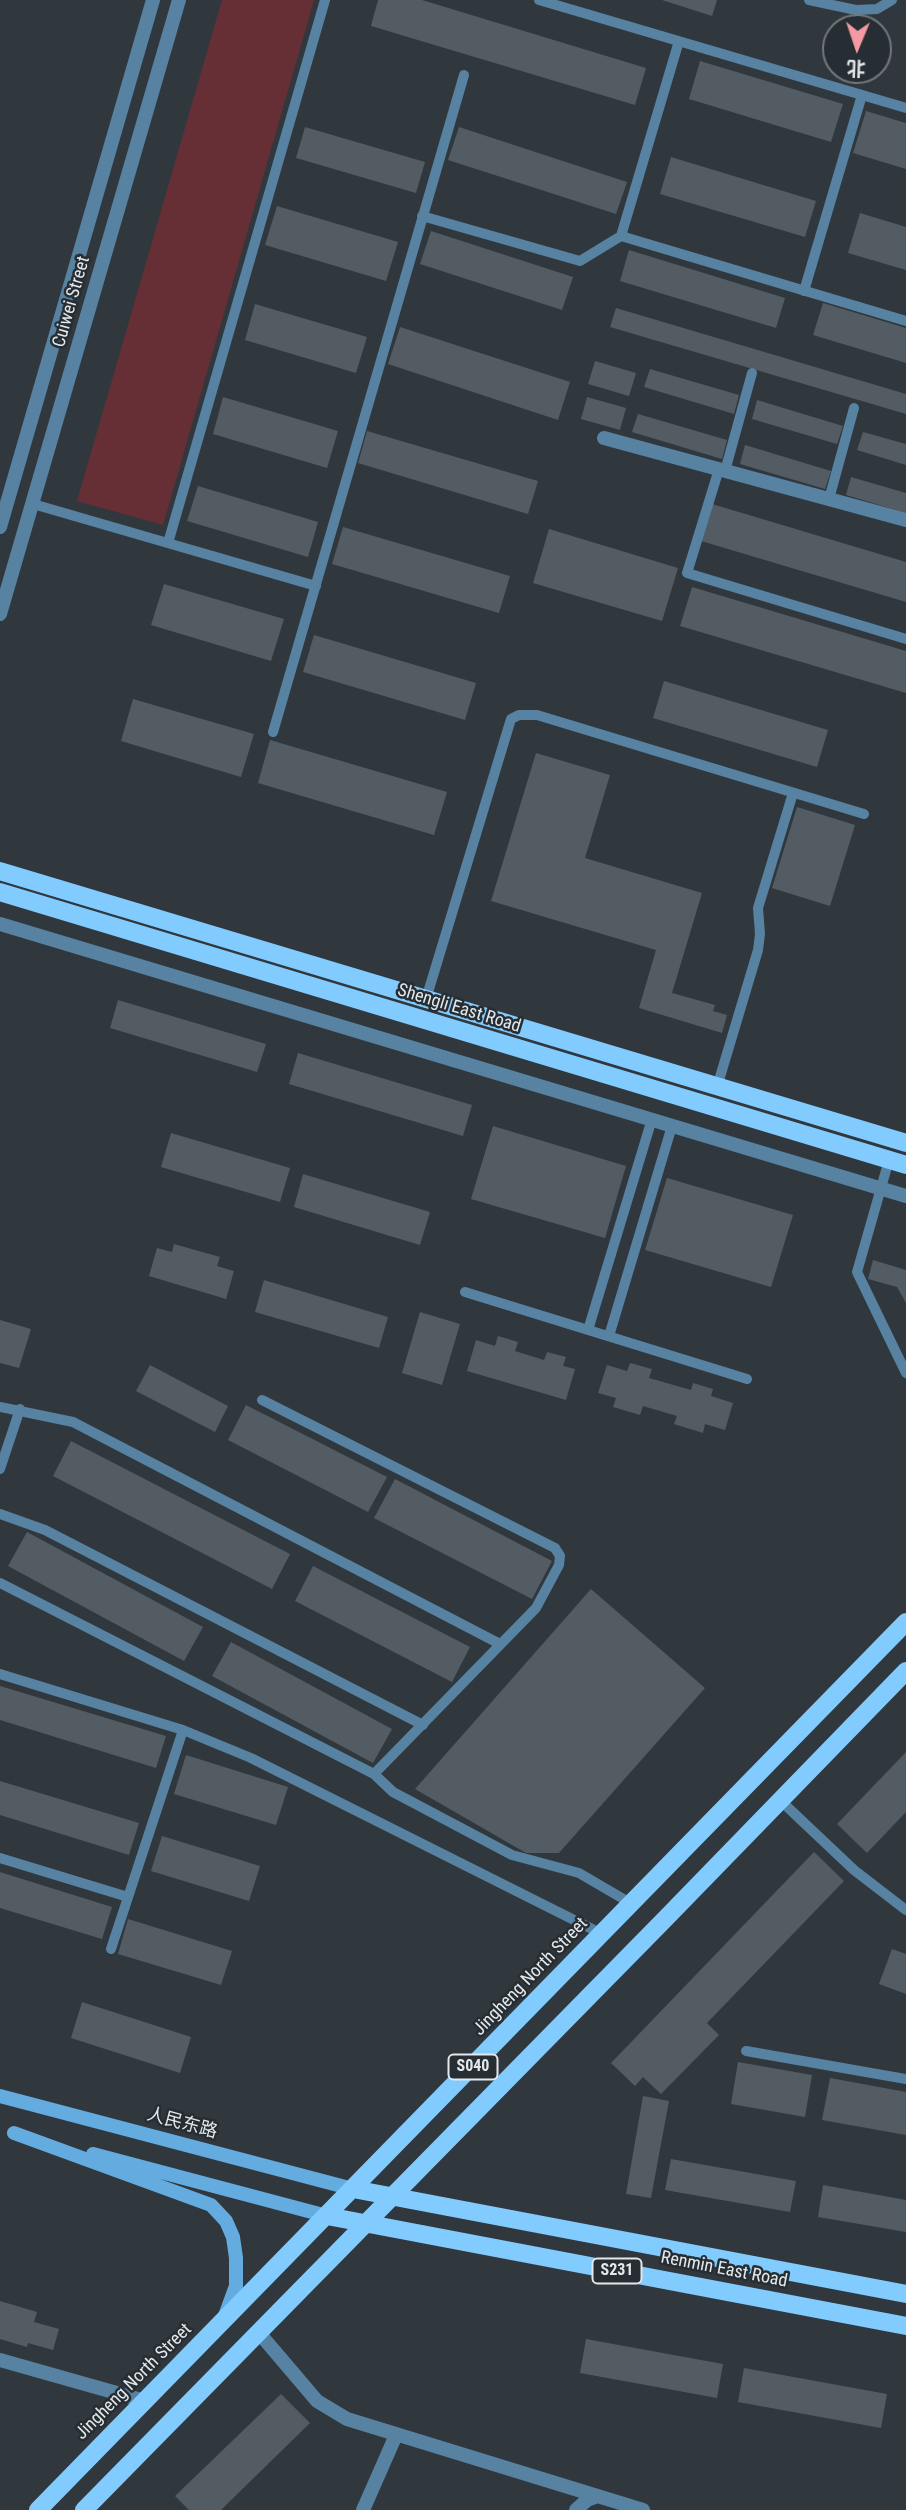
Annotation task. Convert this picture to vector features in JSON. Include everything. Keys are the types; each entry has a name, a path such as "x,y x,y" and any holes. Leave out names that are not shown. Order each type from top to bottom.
{"main road":[{"name":"Shengli East Road","path":"0,871 906,1143"},
{"name":"Shengli East Road","path":"0,892 898,1162"},
{"name":"Jingheng North Street","path":"38,2510 906,1622"},
{"name":"S040","path":"84,2510 260,2334 906,1671"},
{"name":"人民东路","path":"0,2096 353,2189"},
{"path":"7,2131 327,2216"},
{"path":"7,2131 211,2205 226,2221 233,2237 236,2258 236,2286 222,2323"},
{"name":"Renmin East Road","path":"353,2189 906,2294"},
{"name":"Renmin East Road","path":"327,2216 906,2326"}],"street":[{"name":"Cuiwei Street","path":"0,527 5,490 153,0"},
{"name":"Cuiwei Street","path":"0,614 179,0"},
{"path":"604,438 906,520"},
{"path":"0,924 906,1196"},
{"path":"260,2334 317,2401 346,2418 643,2510"},
{"path":"0,2360 145,2402"},
{"path":"363,2510 396,2435"},
{"path":"576,2510 587,2500 598,2496"}],"lane":[{"path":"168,543 325,0"},
{"path":"539,0 906,108"},
{"path":"809,0 856,10 877,9 892,0"},
{"path":"422,216 580,261 621,236 679,41"},
{"path":"273,732 464,75"},
{"path":"804,291 862,95"},
{"path":"621,236 906,321"},
{"path":"752,373 687,573 906,639"},
{"path":"829,499 854,408"},
{"path":"33,504 316,586"},
{"path":"426,999 511,719 519,715 537,715 864,814"},
{"path":"716,1087 758,950 758,908 793,793"},
{"path":"588,1330 652,1119"},
{"path":"609,1336 672,1126"},
{"path":"898,1162 881,1188 857,1272 906,1373"},
{"path":"465,1292 747,1379"},
{"path":"262,1399 555,1548 560,1556 559,1565 536,1608 374,1774"},
{"path":"0,1406 73,1422 500,1644"},
{"path":"0,1469 20,1409"},
{"path":"0,1514 45,1530 423,1725"},
{"path":"0,1583 374,1774 393,1792 512,1855 579,1873 633,1904"},
{"path":"0,1674 183,1730 251,1758 603,1934"},
{"path":"111,1949 183,1730"},
{"path":"780,1801 854,1870 906,1910"},
{"path":"0,1858 128,1897"},
{"path":"746,2051 906,2078"}],"shaded area":[{"path":"222,0 314,0 163,525 77,501"}],"building":[{"path":"378,0 422,0 646,68 635,105 371,26"},
{"path":"662,0 717,0 712,16"},
{"path":"700,61 843,104 831,142 689,99"},
{"path":"866,111 906,123 906,169 853,153"},
{"path":"305,127 425,162 416,193 296,158"},
{"path":"459,127 627,182 616,214 448,160"},
{"path":"671,157 816,201 805,237 660,194"},
{"path":"277,206 398,242 386,281 265,245"},
{"path":"860,213 906,227 906,270 848,253"},
{"path":"431,231 573,277 562,310 420,264"},
{"path":"629,250 785,298 776,328 620,281"},
{"path":"823,303 906,328 906,363 813,335"},
{"path":"255,304 367,337 356,373 245,340"},
{"path":"616,308 906,394 906,414 610,327"},
{"path":"400,327 570,382 558,420 388,364"},
{"path":"595,361 636,373 629,396 588,384"},
{"path":"650,369 739,395 734,414 644,387"},
{"path":"223,397 338,431 327,468 213,434"},
{"path":"587,397 626,408 620,430 581,419"},
{"path":"757,400 843,426 837,444 752,419"},
{"path":"638,414 727,440 722,459 632,432"},
{"path":"367,431 538,481 528,514 358,463"},
{"path":"863,432 906,444 906,465 857,450"},
{"path":"745,445 831,471 825,489 740,464"},
{"path":"851,477 906,493 906,513 846,495"},
{"path":"198,486 318,522 308,557 187,521"},
{"path":"712,504 906,562 906,602 701,541"},
{"path":"343,527 510,576 499,613 332,564"},
{"path":"549,529 678,568 662,621 533,583"},
{"path":"164,584 284,619 271,661 151,625"},
{"path":"692,587 906,651 906,693 680,626"},
{"path":"314,635 476,683 465,720 303,672"},
{"path":"664,681 828,730 817,767 653,718"},
{"path":"133,699 254,734 241,777 121,741"},
{"path":"270,740 447,792 434,835 258,783"},
{"path":"536,753 610,775 585,858 702,893 672,993 715,1005 713,1011 727,1015 722,1033 639,1008 656,950 491,901"},
{"path":"797,807 855,825 830,906 772,888"},
{"path":"118,1000 266,1044 257,1072 110,1028"},
{"path":"298,1053 472,1105 463,1136 289,1084"},
{"path":"493,1126 626,1166 605,1238 471,1199"},
{"path":"171,1133 290,1168 280,1202 161,1167"},
{"path":"303,1174 430,1212 420,1245 294,1207"},
{"path":"667,1178 793,1215 771,1287 645,1250"},
{"path":"174,1244 220,1257 217,1266 234,1271 226,1299 149,1276 157,1248 172,1252"},
{"path":"873,1260 906,1270 906,1303 897,1287 868,1279"},
{"path":"264,1280 388,1317 379,1348 255,1312"},
{"path":"420,1312 460,1324 442,1385 402,1373"},
{"path":"0,1320 31,1329 19,1368 0,1363"},
{"path":"498,1336 518,1342 515,1351 544,1360 547,1352 566,1357 563,1366 575,1369 566,1400 467,1371 476,1340 495,1346"},
{"path":"630,1363 652,1369 649,1378 691,1390 693,1383 713,1389 711,1396 733,1403 725,1430 705,1424 703,1433 674,1424 677,1416 643,1406 640,1415 613,1407 616,1398 598,1393 607,1365 627,1371"},
{"path":"150,1365 228,1406 215,1432 136,1391"},
{"path":"246,1405 387,1477 368,1512 228,1440"},
{"path":"71,1441 290,1554 272,1589 53,1476"},
{"path":"395,1479 552,1561 532,1599 374,1518"},
{"path":"27,1532 203,1627 184,1661 8,1566"},
{"path":"313,1566 470,1647 452,1682 295,1601"},
{"path":"591,1589 705,1688 559,1853 526,1853 415,1789"},
{"path":"231,1642 392,1729 373,1763 212,1676"},
{"path":"0,1686 166,1736 156,1768 0,1720"},
{"path":"906,1752 906,1812 867,1853 837,1824"},
{"path":"186,1755 288,1787 276,1825 174,1794"},
{"path":"0,1781 139,1823 129,1855 0,1815"},
{"path":"162,1836 260,1866 249,1901 151,1871"},
{"path":"814,1852 844,1881 707,2023 719,2035 661,2094 643,2077 635,2086 611,2063"},
{"path":"0,1872 112,1907 102,1939 0,1908"},
{"path":"128,1919 232,1951 221,1985 118,1954"},
{"path":"892,1949 906,1954 906,1994 879,1984"},
{"path":"82,2002 191,2037 180,2073 71,2038"},
{"path":"738,2062 812,2075 805,2117 731,2104"},
{"path":"830,2078 906,2092 906,2135 822,2120"},
{"path":"643,2096 669,2101 651,2198 626,2194"},
{"path":"671,2159 796,2181 790,2212 665,2190"},
{"path":"823,2185 906,2200 906,2232 818,2217"},
{"path":"0,2301 37,2312 34,2322 59,2329 53,2350 28,2343 27,2347 0,2339"},
{"path":"586,2339 723,2364 717,2398 580,2373"},
{"path":"744,2368 887,2394 881,2428 738,2402"},
{"path":"281,2394 310,2423 221,2510 189,2510 175,2496"}]}
